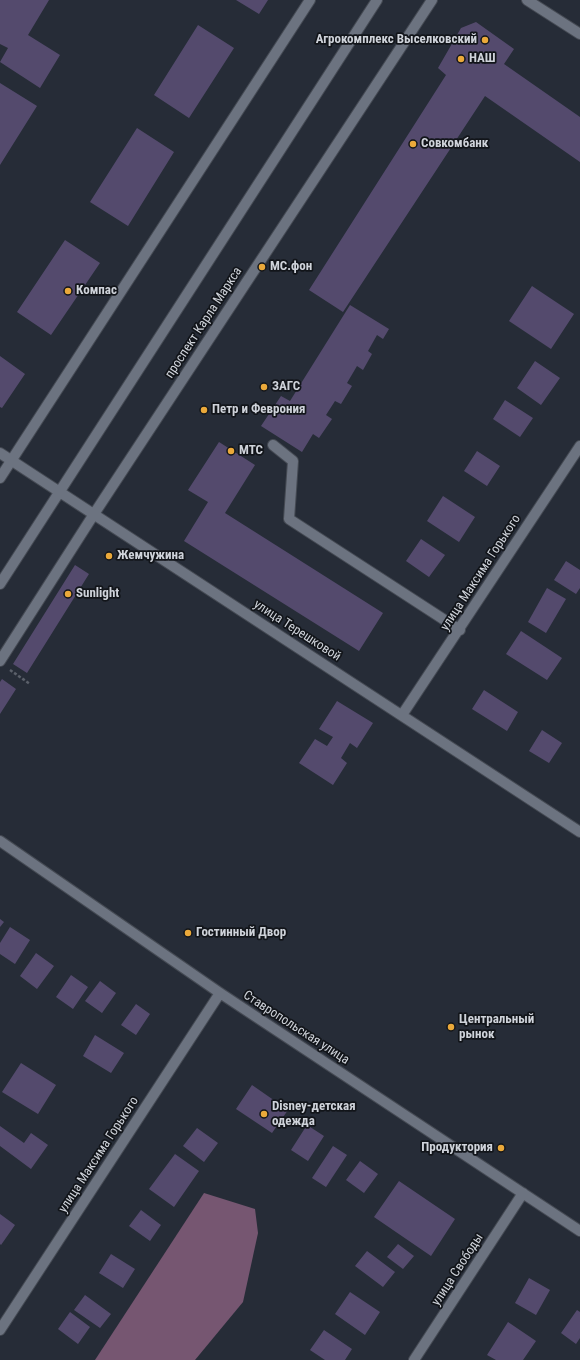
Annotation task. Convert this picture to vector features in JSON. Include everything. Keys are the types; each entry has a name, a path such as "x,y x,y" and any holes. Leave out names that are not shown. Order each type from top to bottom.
{"street":[{"path":"0,478 310,0"},
{"path":"0,584 377,0"},
{"name":"проспект Карла Маркса","path":"3,664 94,514 432,0"},
{"path":"527,0 580,34"},
{"path":"273,445 294,461 289,519 460,630"},
{"name":"улица Максима Горького","path":"402,715 460,630 580,446"},
{"name":"улица Терешковой","path":"0,453 580,832"},
{"name":"Ставропольская улица","path":"0,841 220,993 580,1231"},
{"name":"улица Максима Горького","path":"0,1330 220,993"},
{"name":"улица Свободы","path":"414,1360 523,1194"}],"path":[{"path":"3,664 30,684"}],"shaded area":[{"path":"204,1193 255,1209 258,1233 243,1302 195,1360 95,1360"}],"building":[{"path":"0,0 49,0 28,35 60,55 40,88 0,62 8,48 0,44"},
{"path":"236,0 268,0 259,14"},
{"path":"476,22 514,49 504,64 580,117 580,162 485,96 343,312 309,290 446,75 438,68 461,28"},
{"path":"198,25 234,48 189,118 154,95"},
{"path":"0,83 37,106 0,165"},
{"path":"137,128 174,152 128,226 90,202"},
{"path":"65,240 100,263 51,335 17,312"},
{"path":"532,286 574,314 551,349 509,321"},
{"path":"350,305 389,329 383,339 377,335 368,351 372,354 363,370 357,366 347,383 352,386 341,404 335,401 326,415 332,419 319,438 313,434 302,452 261,426 281,396 290,401"},
{"path":"0,356 25,374 2,408 0,407"},
{"path":"535,361 560,378 541,405 517,388"},
{"path":"505,400 533,418 520,437 493,419"},
{"path":"219,442 255,465 225,513 383,613 359,651 184,541 208,502 188,490"},
{"path":"477,451 500,466 487,486 464,471"},
{"path":"443,496 475,517 459,542 427,521"},
{"path":"421,539 445,555 429,577 406,561"},
{"path":"566,561 580,570 580,588 576,594 554,580"},
{"path":"75,565 89,574 27,673 13,664"},
{"path":"547,588 566,599 546,633 528,622"},
{"path":"521,631 562,658 547,680 506,654"},
{"path":"2,679 16,689 0,714 0,682"},
{"path":"484,690 518,712 507,731 472,709"},
{"path":"337,701 373,723 357,748 350,743 341,758 347,763 333,785 299,763 315,739 327,746 333,737 319,729"},
{"path":"542,730 562,743 549,763 529,751"},
{"path":"0,919 4,922 0,927"},
{"path":"10,927 30,940 15,964 0,954 0,943"},
{"path":"36,953 54,966 37,989 20,976"},
{"path":"71,975 88,987 73,1009 56,997"},
{"path":"100,981 116,993 102,1013 85,1001"},
{"path":"136,1004 150,1014 136,1035 121,1025"},
{"path":"95,1035 124,1053 111,1073 83,1056"},
{"path":"21,1063 56,1085 38,1114 2,1092"},
{"path":"252,1085 288,1110 272,1133 236,1109"},
{"path":"307,1125 324,1136 308,1161 291,1150"},
{"path":"0,1126 24,1143 31,1133 48,1145 31,1169 0,1146"},
{"path":"197,1128 218,1143 204,1162 183,1146"},
{"path":"333,1146 347,1155 326,1187 312,1178"},
{"path":"175,1154 199,1171 174,1207 149,1189"},
{"path":"360,1161 378,1174 364,1193 346,1180"},
{"path":"399,1181 455,1219 431,1256 374,1217"},
{"path":"141,1210 161,1225 150,1241 129,1226"},
{"path":"0,1214 15,1225 1,1245 0,1244"},
{"path":"398,1244 414,1256 403,1269 387,1257"},
{"path":"367,1251 395,1272 383,1287 355,1266"},
{"path":"111,1254 135,1269 123,1288 99,1273"},
{"path":"529,1278 550,1290 536,1315 515,1303"},
{"path":"350,1292 380,1312 365,1335 335,1314"},
{"path":"85,1295 111,1314 100,1328 74,1310"},
{"path":"577,1310 580,1312 580,1338 576,1344 561,1333"},
{"path":"70,1312 90,1327 78,1344 58,1329"},
{"path":"508,1322 536,1341 523,1360 496,1360 487,1355"},
{"path":"324,1330 352,1349 345,1360 325,1360 310,1350"}],"place":[{"name":"Агрокомплекс Выселковский","path":"485,40"},
{"name":"НАШ","path":"461,59"},
{"name":"Совкомбанк","path":"413,144"},
{"name":"МС.фон","path":"262,267"},
{"name":"Компас","path":"68,291"},
{"name":"ЗАГС","path":"264,387"},
{"name":"Петр и Феврония","path":"204,410"},
{"name":"МТС","path":"231,451"},
{"name":"Жемчужина","path":"109,556"},
{"name":"Sunlight","path":"68,594"},
{"name":"Гостинный Двор","path":"188,933"},
{"name":"Центральный рынок","path":"451,1027"},
{"name":"Disney-детская одежда","path":"264,1114"},
{"name":"Продуктория","path":"501,1148"}]}
